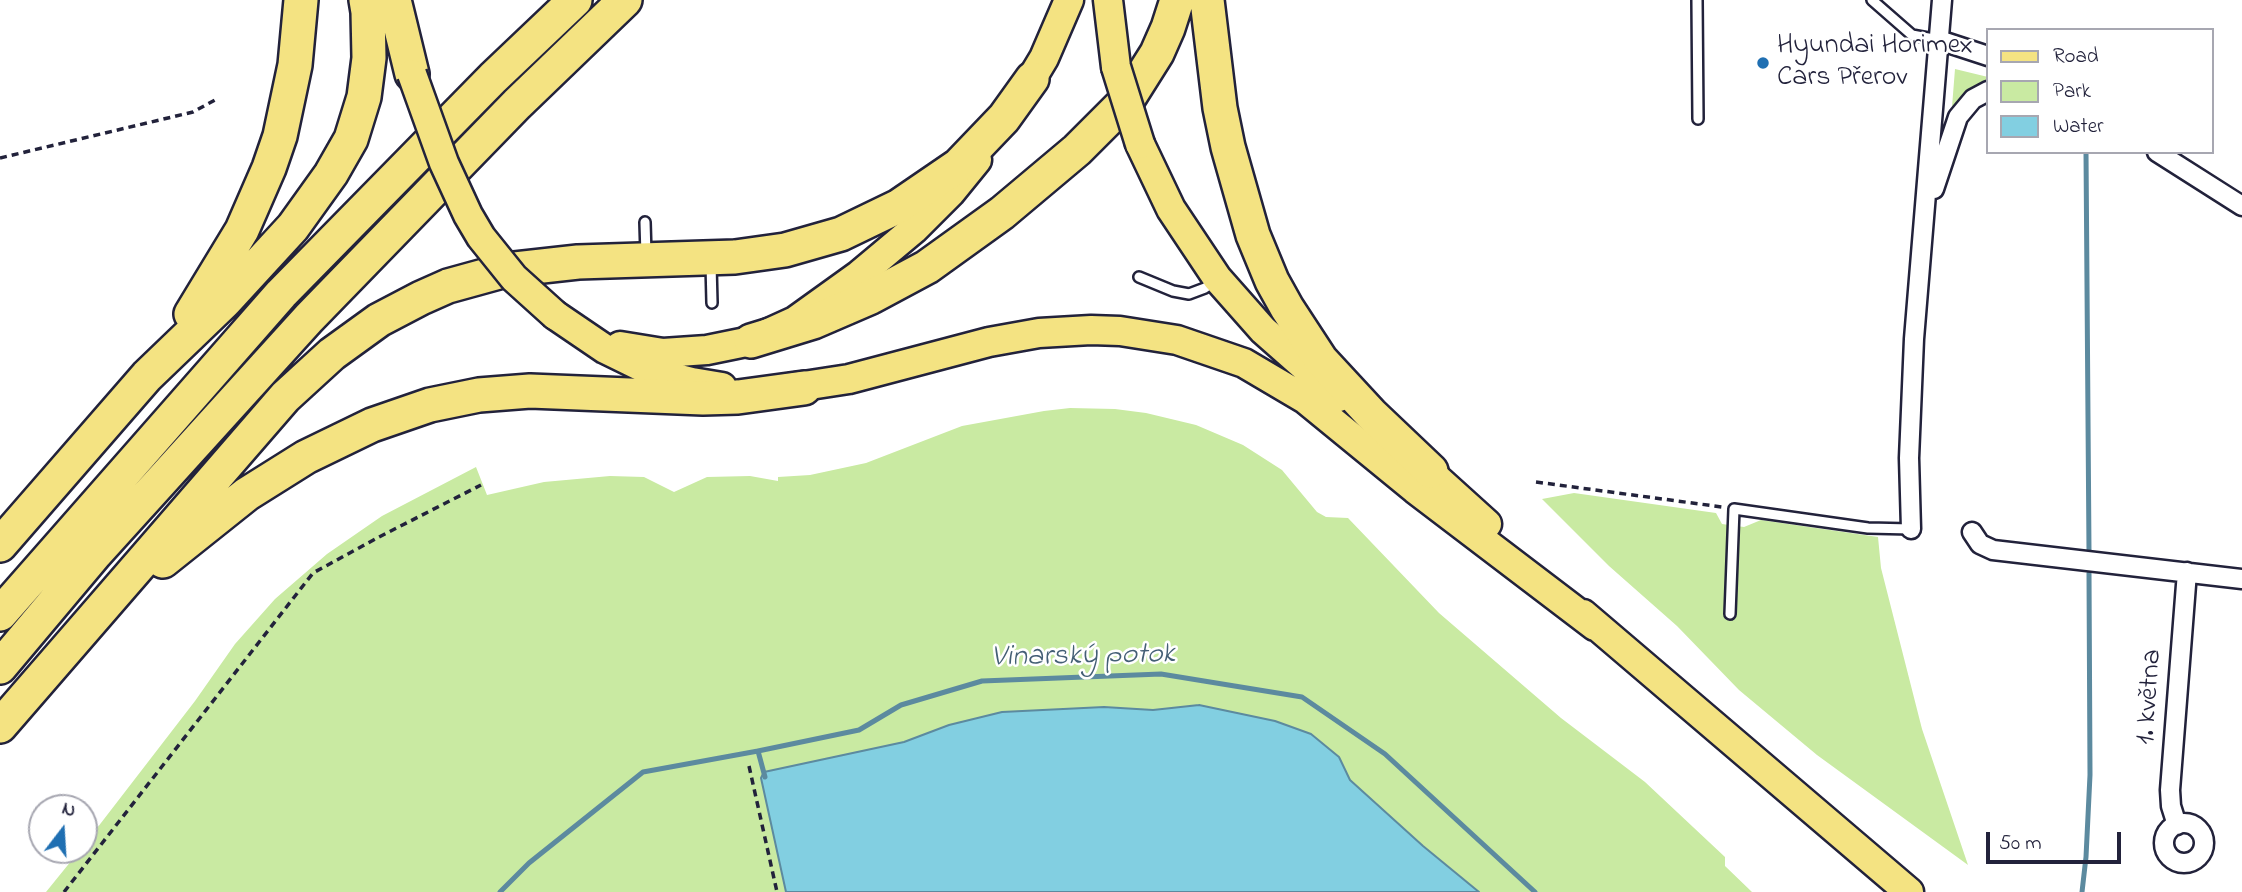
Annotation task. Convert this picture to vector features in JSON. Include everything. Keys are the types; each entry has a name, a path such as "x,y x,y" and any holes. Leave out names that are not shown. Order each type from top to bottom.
{"highway":[{"path":"148,376 226,260 257,200 289,101 301,0"},
{"path":"0,545 148,376 225,301 293,227 331,174 351,139 364,97 369,58 366,0"},
{"path":"394,0 412,74"},
{"path":"0,614 281,294 493,78 575,0"},
{"path":"0,667 95,554 309,318 517,104 625,0"},
{"path":"751,341 823,318 900,283 965,240 1031,190 1077,150 1128,99 1157,52 1177,0"},
{"path":"1206,0 1220,108 1228,147 1253,235 1272,281 1321,360 1371,414 1431,471"},
{"path":"0,726 285,397 308,374 355,336 421,298 477,277 536,266 760,254 810,244 860,226 899,206 959,165 1003,118 1032,79"},
{"path":"61,655 158,565 247,494 284,470 340,440 406,412 454,400 504,392 555,391 715,397 760,395 804,388"}],"main road":[{"path":"383,0 444,163 468,215 496,257 514,278 555,316 605,349 663,375 730,388 778,390 849,379 989,342 1040,333 1120,331 1200,346 1265,374 1305,399 1415,489 1595,626 1909,892"},
{"path":"555,316 601,340 644,351 685,353 751,341 812,311 914,229 972,167 1032,79 1055,36 1069,0"},
{"path":"1108,0 1116,67 1140,144 1171,209 1217,278 1289,354 1431,471 1595,626"}],"street":[{"path":"1911,530 1910,417 1915,314 1941,0"},
{"path":"1939,40 1986,56"},
{"path":"1923,226 1954,125 1963,109 1973,99 1986,92"},
{"path":"2160,154 2242,206"},
{"path":"1972,532 1979,544 1993,550 2242,579"},
{"name":"1. května","path":"2177,825 2171,806 2171,790 2187,572"}],"lane":[{"path":"1697,0 1699,119"},
{"path":"1872,0 1912,35 1939,40"},
{"path":"645,222 646,260"},
{"path":"710,258 712,303"},
{"path":"1139,277 1173,291 1189,294 1205,288 1217,278"},
{"path":"1730,614 1734,509 1868,528 1911,530"}],"path":[{"path":"0,158 193,112 215,100"},
{"path":"1536,482 1734,509"},
{"path":"64,892 313,573 481,485"},
{"path":"748,766 777,892"}],"green space":[{"path":"1955,69 1986,77 1986,82 1968,91 1952,107"},
{"path":"1070,408 1115,409 1196,425 1243,445 1282,470 1317,512 1326,517 1348,518 1439,613 1561,718 1645,782 1725,857 1725,866 1752,892 1479,892 1350,780 1339,757 1199,705 1153,710 1104,707 1002,712 949,725 904,742 761,778 786,892 46,892 69,864 98,864 98,827 195,701 235,644 275,599 327,554 382,516 476,467 487,495 544,482 610,476 644,477 674,492 707,477 750,476 778,481 778,477 810,475 866,463 962,426"},
{"path":"1574,493 1716,513 1722,524 1744,527 1761,520 1878,537 1881,568 1922,729 1968,865 1817,755 1739,690 1677,626 1609,566 1542,499"}],"water":[{"path":"1199,705 1275,721 1311,734 1339,757 1350,780 1479,892 786,892 761,778 764,772 904,742 949,725 1002,712 1104,707 1153,710"}],"waterway":[{"path":"2086,154 2089,551"},
{"path":"2082,892 2090,775 2089,573"},
{"name":"Vinarský potok","path":"765,777 758,751 859,730 901,705 982,681 1161,674 1302,697 1385,754 1535,892"},
{"path":"500,892 529,863 643,772 758,751"}],"place":[{"name":"Hyundai Horimex Cars Přerov","path":"1763,63"}]}
